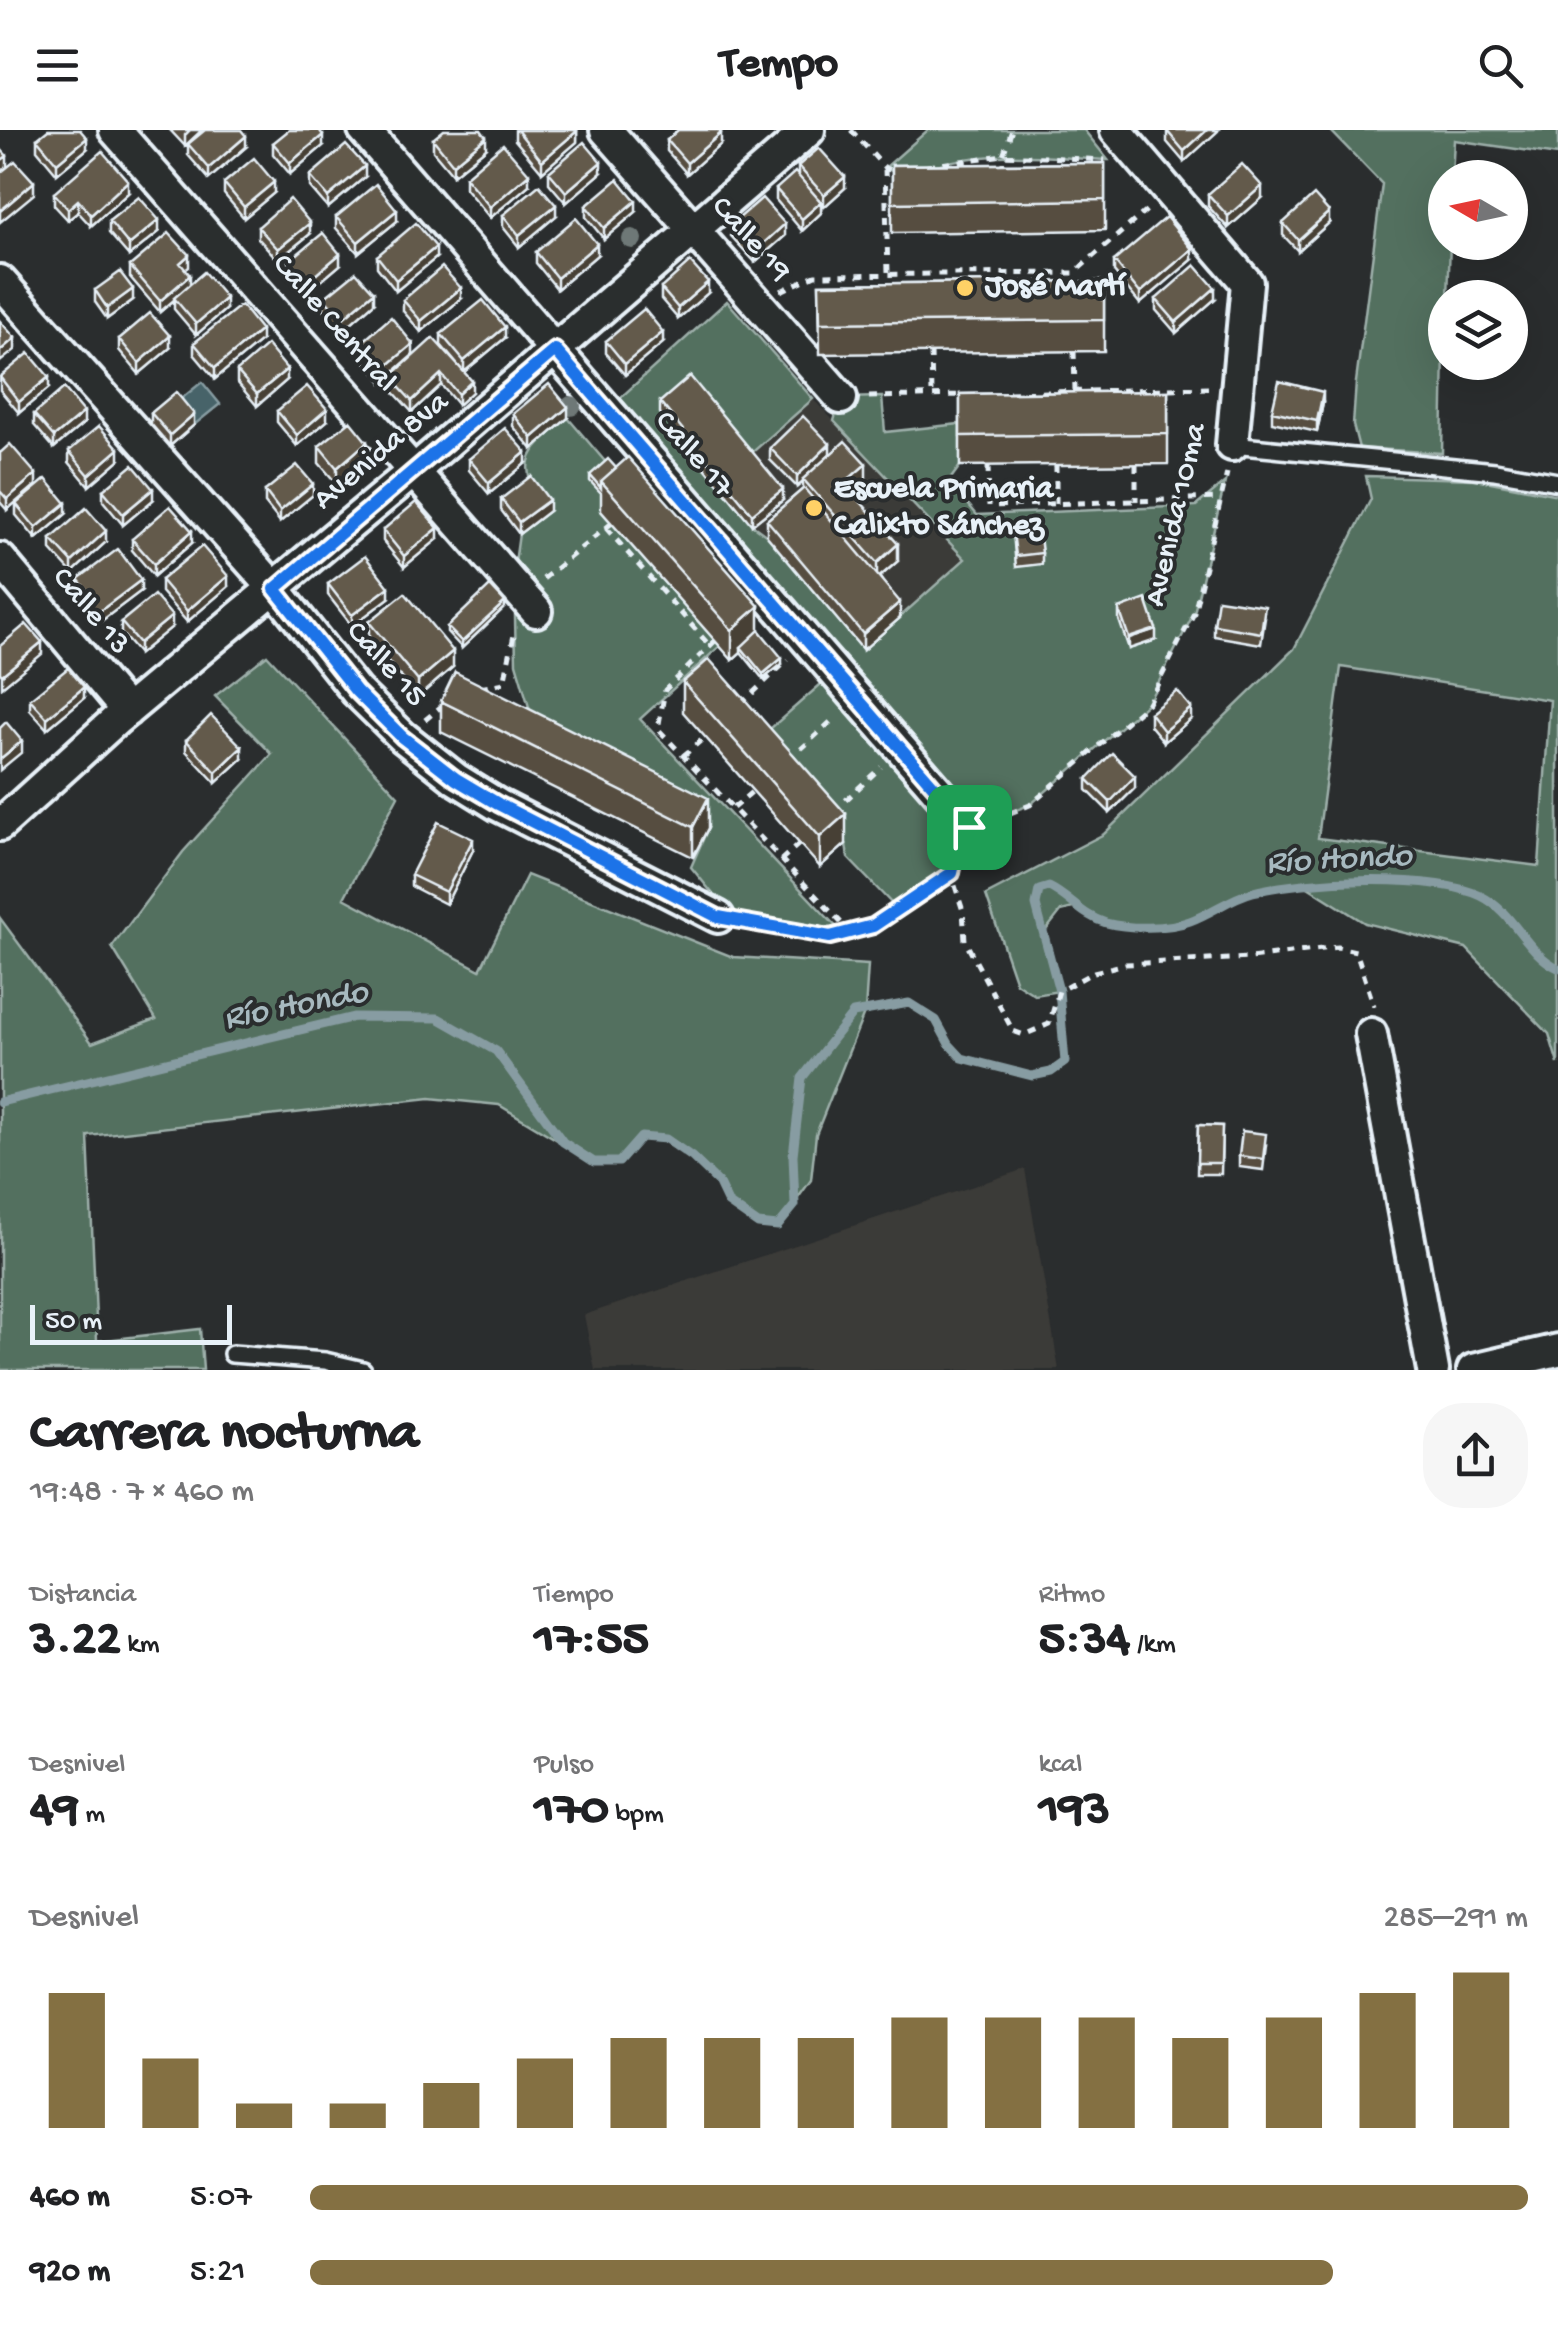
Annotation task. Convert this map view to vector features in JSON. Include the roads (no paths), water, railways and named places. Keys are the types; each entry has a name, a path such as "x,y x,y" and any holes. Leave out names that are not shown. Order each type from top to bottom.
{"street":[{"name":"Calle Central","path":"114,130 530,603"},
{"name":"Calle 17","path":"364,130 969,827"},
{"name":"Calle 19","path":"606,130 841,398"},
{"name":"Avenida 8va","path":"0,825 127,710 415,470 808,130"},
{"name":"Avenida 10ma","path":"1123,138 1247,283 1232,446"},
{"name":"Calle 15","path":"0,281 275,589 356,691 402,737 456,779 498,804 718,917"},
{"name":"Calle 13","path":"0,558 127,710"},
{"path":"1371,1034 1433,1370"},
{"path":"1474,1370 1558,1350"}],"lane":[{"path":"1232,446 1495,470 1558,482"},
{"path":"232,1354 325,1361 362,1370"}],"water":[{"path":"202,382 220,404 194,425 176,403"}],"waterway":[{"name":"Río Hondo","path":"0,1102 354,1017 438,1018 496,1051 563,1142 594,1162 619,1162 641,1137 666,1139 718,1182 728,1203 758,1224 778,1226 795,1205 793,1155 802,1078 853,1013 909,1003 936,1020 962,1058 1032,1076 1051,1072 1065,1062 1059,991 1036,905 1039,890 1049,887 1106,923 1149,927 1190,921 1245,895 1276,887 1368,880 1432,884 1459,889 1492,903 1537,953 1558,968"}],"place":[{"name":"José Martí","path":"965,288"},
{"name":"Escuela Primaria Calixto Sánchez","path":"814,508"}]}
